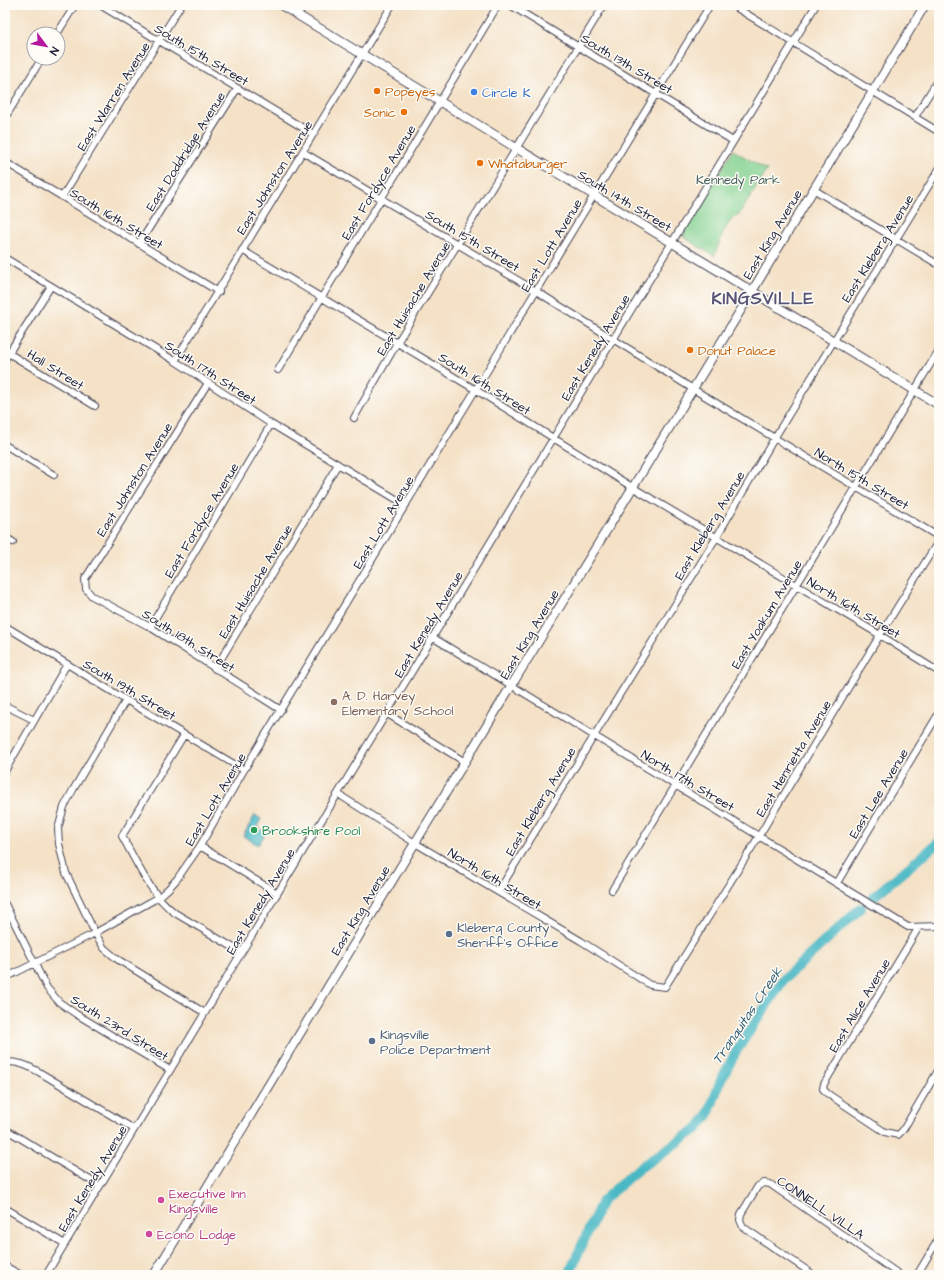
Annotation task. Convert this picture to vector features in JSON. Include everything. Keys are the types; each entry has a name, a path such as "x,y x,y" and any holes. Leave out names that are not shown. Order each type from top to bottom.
{"main road":[{"name":"East King Avenue","path":"154,1275 925,5"},
{"name":"South 14th Street","path":"284,6 939,405"}],"street":[{"path":"62,26 75,5"},
{"name":"South 15th Street","path":"100,5 314,134"},
{"name":"East Warren Avenue","path":"62,197 160,42 181,5"},
{"name":"East Johnston Avenue","path":"175,361 219,292 242,250 392,5"},
{"name":"East Fordyce Avenue","path":"278,370 498,5"},
{"name":"South 13th Street","path":"510,5 733,141"},
{"name":"East Huisache Avenue","path":"354,418 397,343 604,5"},
{"name":"East Lott Avenue","path":"5,978 34,962 95,933 158,897 177,879 200,846 244,770 710,5"},
{"path":"732,5 939,132"},
{"name":"East Kenedy Avenue","path":"46,1275 816,5"},
{"path":"5,118 37,66"},
{"path":"915,117 939,78"},
{"name":"East Doddridge Avenue","path":"139,244 238,89"},
{"name":"South 15th Street","path":"303,152 536,291 693,389 775,437"},
{"name":"South 16th Street","path":"5,162 219,292"},
{"name":"East Kleberg Avenue","path":"498,892 716,538 775,437 939,169"},
{"path":"813,189 939,265"},
{"name":"South 16th Street","path":"242,250 476,390 632,488 716,538"},
{"name":"South 17th Street","path":"5,258 175,361 271,424 406,505"},
{"path":"6,354 51,286"},
{"name":"East Yoakum Avenue","path":"612,890 939,350"},
{"name":"Hall Street","path":"6,354 95,406"},
{"name":"East Johnston Avenue","path":"86,589 85,579 208,383"},
{"name":"East Fordyce Avenue","path":"150,627 271,424"},
{"name":"North 15th Street","path":"775,437 939,539"},
{"path":"5,445 54,475"},
{"name":"East Huisache Avenue","path":"215,669 338,464"},
{"path":"5,537 13,542"},
{"name":"North 16th Street","path":"716,538 880,635 939,672"},
{"name":"East Henrietta Avenue","path":"665,987 759,836 939,539"},
{"name":"South 18th Street","path":"86,589 92,596 150,627 281,710"},
{"name":"South 19th Street","path":"5,626 244,770"},
{"path":"432,637 512,686"},
{"path":"5,771 67,664"},
{"name":"North 17th Street","path":"512,686 908,927 939,926"},
{"path":"126,700 72,790 64,807 58,829 59,844 66,873 95,933 104,948 117,959 205,1013"},
{"path":"6,706 34,720"},
{"path":"386,713 465,762"},
{"name":"East Lee Avenue","path":"837,883 939,713"},
{"path":"184,735 122,836 147,881 165,905 241,952"},
{"name":"North 16th Street","path":"338,794 415,843 581,941 650,985 665,987"},
{"path":"200,846 277,893"},
{"path":"5,904 34,962"},
{"name":"East Alice Avenue","path":"919,927 824,1084 823,1089 828,1094 885,1132 898,1135 903,1130 939,1069"},
{"name":"South 23rd Street","path":"34,962 47,988 59,1002 76,1014 170,1070"},
{"path":"5,1062 18,1062 29,1066 134,1129"},
{"path":"5,1129 100,1186"},
{"name":"CONNELL VILLA","path":"814,1275 743,1227 740,1220 741,1214 758,1186 764,1183 770,1184 900,1275"},
{"path":"5,1208 65,1244"},
{"path":"917,1275 939,1238"},
{"path":"7,1268 13,1275"},
{"path":"7,1268 21,1275"}],"green space":[{"name":"Kennedy Park","path":"733,150 767,170 739,215 730,222 714,256 682,236"}],"water":[{"name":"Brookshire Pool","path":"255,815 261,819 257,827 266,833 258,845 243,836"}],"waterway":[{"name":"Tranquitas Creek","path":"873,897 939,842"},
{"name":"Tranquitas Creek","path":"570,1275 571,1269 602,1201 638,1169 698,1128 708,1115 720,1082 737,1050 784,979 861,908"}],"place":[{"name":"Popeyes","path":"377,91"},
{"name":"Circle K","path":"474,92"},
{"name":"Sonic","path":"404,112"},
{"name":"Whataburger","path":"480,163"},
{"name":"Donut Palace","path":"690,350"},
{"name":"A. D. Harvey Elementary School","path":"334,702"},
{"name":"Brookshire Pool","path":"254,830"},
{"name":"Kleberg County Sheriff's Office","path":"449,934"},
{"name":"Kingsville Police Department","path":"372,1041"},
{"name":"Executive Inn Kingsville","path":"161,1200"},
{"name":"Econo Lodge","path":"149,1234"}],"district":[{"name":"KINGSVILLE","path":"763,298"}]}
